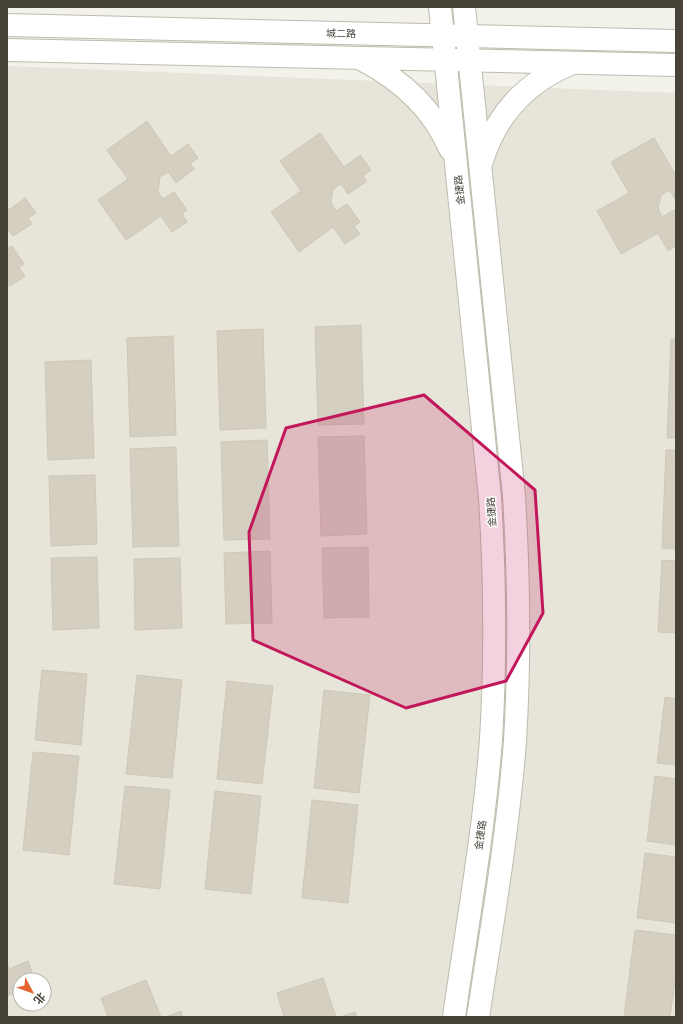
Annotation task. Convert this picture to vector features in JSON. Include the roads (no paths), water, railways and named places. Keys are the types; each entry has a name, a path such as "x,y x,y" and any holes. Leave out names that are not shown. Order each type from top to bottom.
{"street":[{"name":"金捷路","path":"440,7 490,498 494,558 495,619 493,694 485,793 454,1017"},
{"path":"464,7 514,496 518,557 519,618 518,680 509,803 478,1017"},
{"name":"城二路","path":"7,25 676,41"},
{"path":"7,50 676,65"},
{"path":"359,58 377,67 411,92 438,125 448,143 456,163"},
{"path":"480,166 493,132 514,102 527,89 541,79 556,70 573,63"}]}
